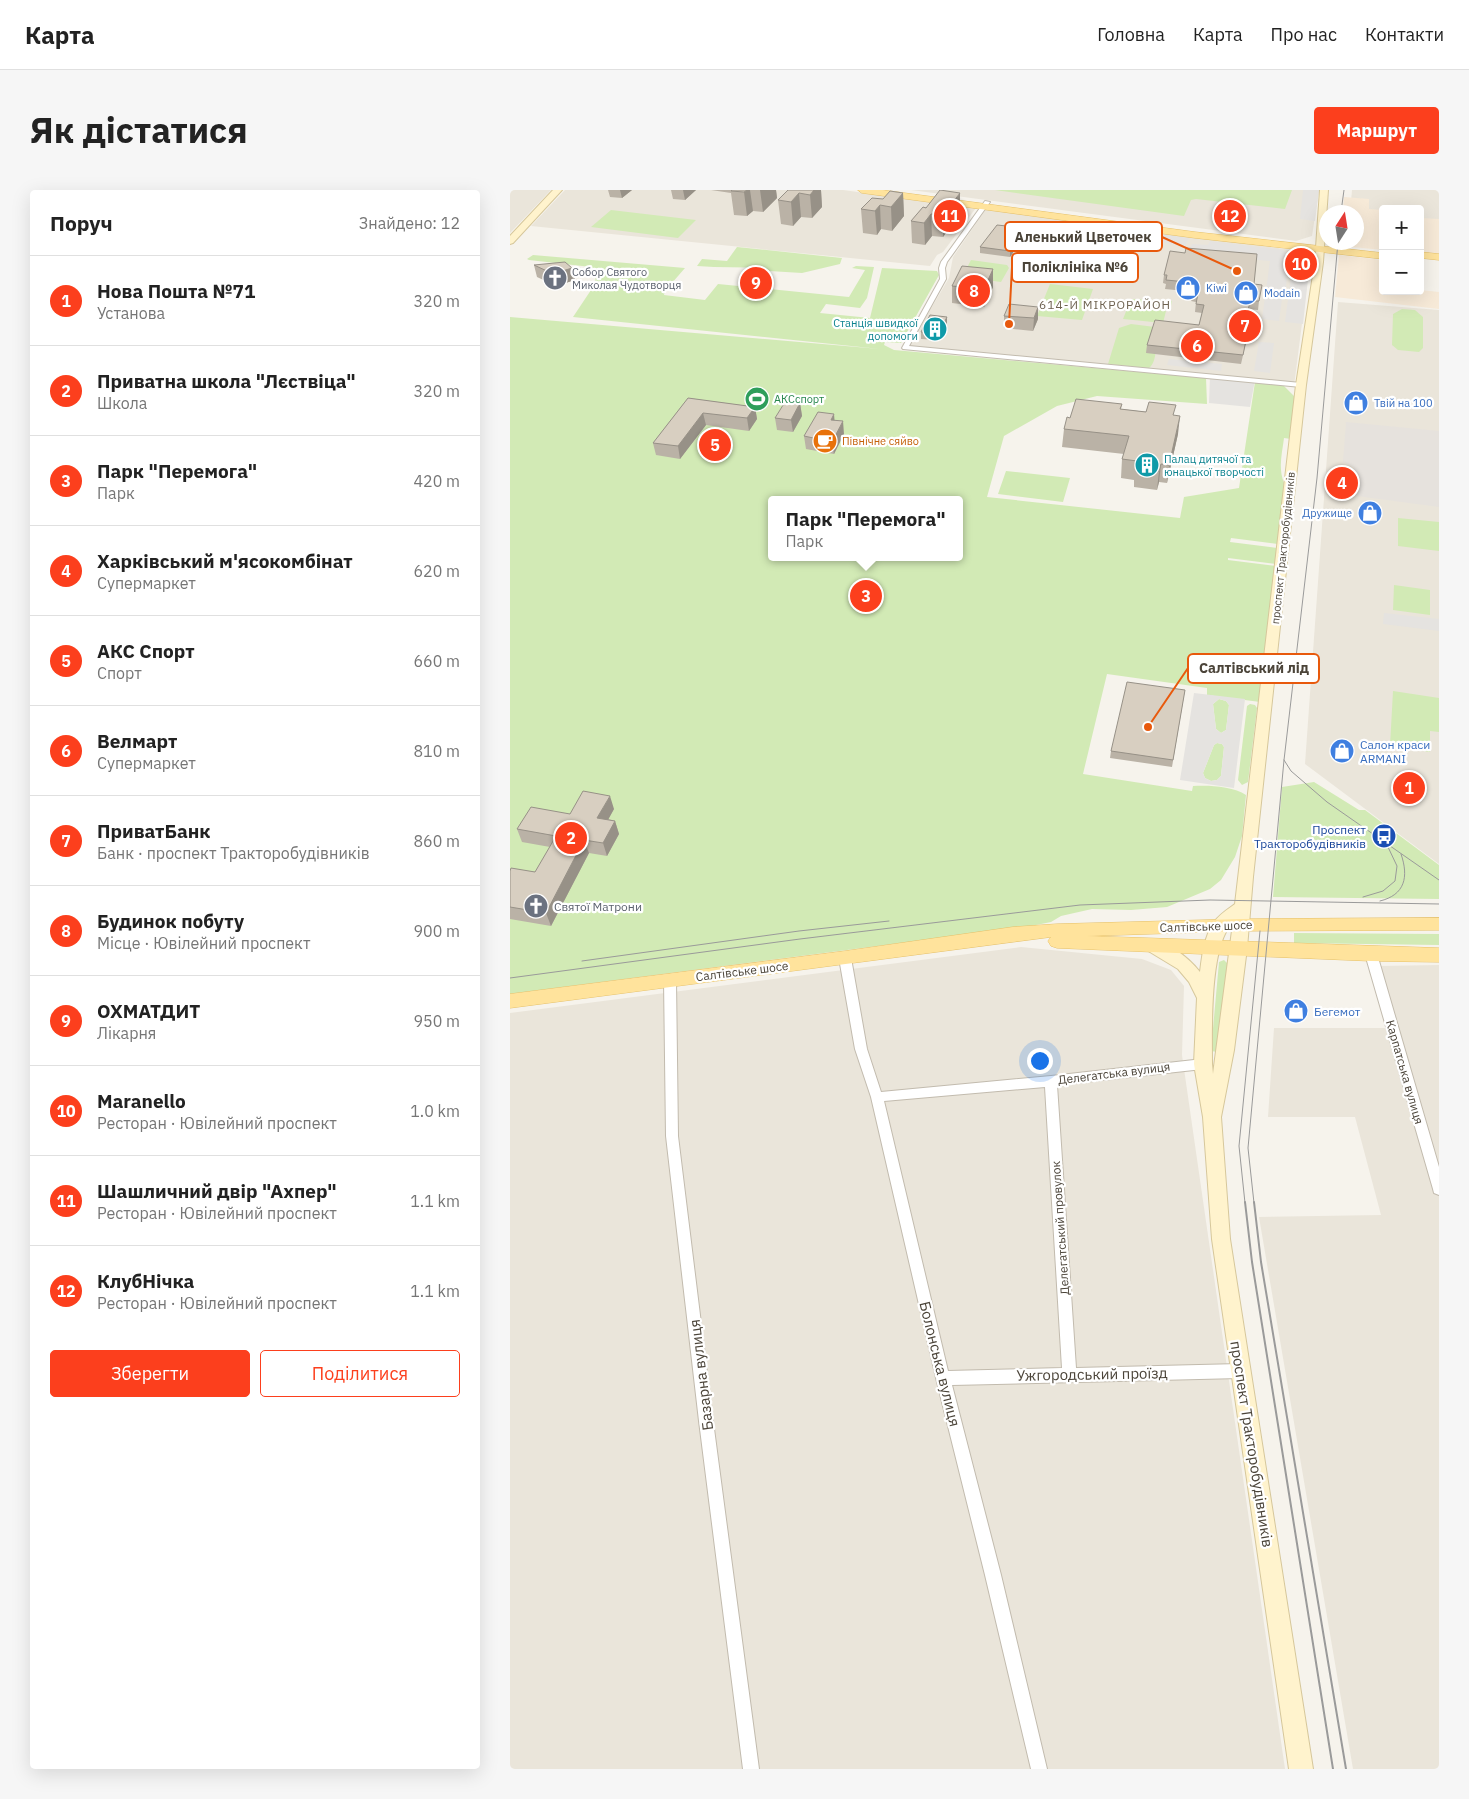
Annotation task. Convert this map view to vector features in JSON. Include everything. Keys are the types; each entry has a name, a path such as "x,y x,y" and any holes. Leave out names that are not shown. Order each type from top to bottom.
{"main road":[{"path":"510,241 558,190"},
{"path":"862,190 985,204"},
{"path":"898,190 1048,213 1319,248"},
{"name":"проспект Тракторобудівників","path":"1323,205 1324,190"},
{"name":"проспект Тракторобудівників","path":"1212,1117 1221,1080 1239,948 1301,385 1320,250"},
{"path":"1336,250 1379,255"},
{"path":"1352,250 1379,252"},
{"path":"1424,256 1439,259"},
{"path":"1424,259 1439,259"},
{"name":"проспект Тракторобудівників","path":"1243,906 1220,925 1211,947 1205,998 1202,1064 1212,1117 1221,1239 1301,1769"},
{"name":"Салтівське шосе","path":"510,1001 1057,930 1220,925 1439,924"},
{"name":"Салтівське шосе","path":"974,940 1040,940 1371,954 1439,955"},
{"path":"1151,945 1170,953 1186,965 1198,981 1205,998"}],"street":[{"path":"985,204 944,262 942,268 943,279 905,348 1301,385"},
{"name":"Карпатська вулиця","path":"1371,954 1439,1189"},
{"name":"Болонська вулиця","path":"844,958 861,1049 877,1097 943,1378 993,1575 1039,1769"},
{"name":"Базарна вулиця","path":"670,980 672,1136 706,1421 751,1769"},
{"name":"Делегатська вулиця","path":"877,1097 1051,1081 1202,1064"},
{"name":"Делегатський провулок","path":"1051,1081 1069,1374"},
{"name":"Ужгородський проїзд","path":"943,1378 1240,1371"}],"shaded area":[{"path":"510,190 551,190 510,233"},
{"path":"565,190 843,190 976,208 930,266 531,226"},
{"path":"911,190 1319,190 1312,236 1296,241"},
{"path":"1303,190 1319,190 1315,221 1300,219"},
{"path":"1352,190 1439,190 1439,252 1424,250 1424,205 1379,205 1379,246 1364,243 1364,205 1351,205"},
{"path":"1344,197 1369,199 1369,209 1379,210 1379,250 1364,248 1364,205 1343,205"},
{"name":"614-Й МІКРОРАЙОН","path":"986,209 1292,250 1305,255 1310,261 1294,386 907,349 949,278 953,257"},
{"path":"1424,218 1439,219 1439,255 1424,253"},
{"path":"1090,224 1189,238 1185,246 1085,231"},
{"path":"1210,241 1283,250 1289,256 1285,298 1282,299 1279,321 1262,319 1270,261 1187,254 1192,244 1208,245"},
{"path":"1339,255 1379,260 1379,295 1424,295 1424,290 1439,292 1439,309 1335,297"},
{"path":"1292,269 1309,270 1303,324 1285,322"},
{"path":"1338,302 1439,310 1439,864 1305,764"},
{"path":"1259,342 1274,343 1270,373 1254,371"},
{"path":"1169,359 1222,364 1221,371 1167,365"},
{"path":"1210,376 1255,380 1250,407 1209,403"},
{"path":"1346,422 1439,431 1439,507 1357,496 1354,467 1343,462"},
{"path":"1384,613 1439,619 1439,631 1383,624"},
{"path":"1194,693 1245,699 1234,788 1180,780","holes":["1219,699 1226,701 1229,705 1226,730 1221,733 1216,729 1213,704","1217,743 1222,744 1224,747 1221,776 1217,780 1211,781 1205,778 1203,773 1214,745"]},
{"path":"1021,947 1142,959 1171,970 1184,986 1182,1055 1285,1769 510,1769 510,1013"},
{"path":"1439,965 1439,1769 1353,1769 1259,1217 1381,1215 1355,1117 1268,1117 1274,1028 1398,1028 1379,966"}],"green space":[{"path":"995,190 1292,190 1285,209 1196,199 1191,200 1184,216"},
{"path":"611,210 696,220 678,238 591,227"},
{"path":"1047,227 1057,230 1055,238 1038,265 1024,263"},
{"path":"737,247 842,258 840,264 802,273 769,271 765,268 697,266 702,259 727,261"},
{"path":"533,255 685,268 665,291 664,295 705,300 718,284 849,297 865,270 852,268 856,266 874,267 867,298 860,308 826,304 820,313 870,318 882,268 937,271 939,275 901,343 885,342 884,345 894,350 1206,378 1207,404 1097,396 1057,406 1004,436 987,497 1180,518 1184,497 1239,488 1255,382 1283,385 1295,397 1291,439 1284,438 1282,455 1281,472 1284,483 1278,544 1231,538 1230,542 1277,548 1276,564 1228,558 1228,560 1276,566 1260,702 1207,695 1207,688 1107,674 1083,774 1192,791 1193,786 1220,787 1246,795 1242,836 1235,857 1221,880 1210,889 1167,907 1131,910 1092,909 1061,916 1051,922 1031,926 510,994 510,317 880,349 573,317 595,284 596,272 591,267 527,259"},
{"path":"971,260 1007,265 1009,268 1001,282 962,277"},
{"path":"1050,284 1093,289 1082,320 1037,316"},
{"path":"1131,299 1172,301 1171,306 1162,306 1161,310 1166,311 1163,323 1123,319"},
{"path":"1402,309 1415,310 1423,317 1423,348 1419,352 1398,350 1392,345 1393,314"},
{"path":"1131,324 1155,327 1155,354 1149,368 1108,364 1119,328"},
{"path":"1006,471 1070,478 1063,502 998,494"},
{"path":"1398,518 1439,522 1439,551 1398,546"},
{"path":"1394,585 1430,590 1430,615 1393,610"},
{"path":"1393,691 1439,698 1439,732 1430,731 1430,752 1390,746"},
{"path":"1219,699 1226,701 1229,705 1226,730 1221,733 1216,729 1213,704"},
{"path":"1250,704 1255,705 1257,708 1248,782 1242,785 1238,780 1247,706"},
{"path":"1217,743 1222,744 1224,747 1221,776 1217,780 1211,781 1205,778 1203,773 1214,745"},
{"path":"1314,782 1359,810 1365,810 1439,865 1439,899 1273,897 1282,787"},
{"path":"1294,933 1439,934 1439,945 1294,943"},
{"path":"1224,960 1228,964 1217,1052 1211,1051 1219,962"}],"building":[{"path":"732,190 747,190 744,192"},
{"path":"788,190 814,190 810,195 799,193 791,202 778,200"},
{"path":"940,190 960,193 943,215 931,214 924,223 911,221 923,207 926,208"},
{"path":"890,191 903,193 891,207 880,205 875,211 861,209 872,198 883,199"},
{"path":"997,225 1026,228 1010,251 980,247"},
{"path":"1118,234 1135,236 1133,239 1137,240 1117,272 1059,263 1069,248 1062,247 1070,236 1106,241 1110,236 1116,237"},
{"path":"1186,248 1257,254 1254,284 1262,285 1259,301 1250,301 1247,316 1250,321 1243,355 1147,345 1155,320 1199,325 1204,305 1196,304 1198,293 1193,293 1193,289 1186,288 1187,282 1166,280 1167,275 1164,275 1170,251 1185,253"},
{"path":"565,262 572,268 556,273 534,265"},
{"path":"962,266 993,269 984,289 952,286"},
{"path":"1009,304 1038,307 1034,318 1004,316"},
{"path":"930,315 947,317 938,334 921,332"},
{"path":"688,398 755,407 747,418 703,413 678,446 653,443"},
{"path":"1076,399 1122,404 1120,409 1146,412 1149,402 1176,405 1173,415 1180,416 1169,465 1161,464 1159,471 1136,468 1137,461 1122,459 1129,436 1064,429 1067,417 1070,418"},
{"path":"785,402 800,403 791,420 775,418"},
{"path":"818,412 834,414 831,420 843,421 832,442 804,436"},
{"path":"1127,682 1185,690 1173,760 1111,751"},
{"path":"583,791 610,796 597,818 615,821 603,843 584,840 546,913 510,907 511,868 535,872 556,836 517,829 531,807 570,814"}],"tram line":[{"path":"1342,205 1344,190"},
{"path":"1284,760 1317,478 1337,250"},
{"path":"1271,901 1284,760"},
{"path":"1284,760 1291,771 1327,802 1439,880"},
{"path":"1363,897 1383,891 1395,881 1397,866 1388,847"},
{"path":"1380,901 1395,894 1403,884 1405,870 1401,854"},
{"path":"510,978 800,939 1080,905 1210,900 1271,901"},
{"path":"1254,1203 1248,1148 1271,901"},
{"path":"1271,901 1439,904"},
{"path":"582,961 799,931 889,921"},
{"path":"1245,1203 1239,1146 1260,931"},
{"path":"1245,1202 1252,1262 1333,1769"},
{"path":"1254,1202 1261,1262 1346,1769"}],"place":[{"name":"Шашличний двір \"Ахпер\"","path":"950,216"},
{"name":"КлубНічка","path":"1230,216"},
{"name":"Maranello","path":"1301,264"},
{"name":"Аленький Цветочек","path":"1237,271"},
{"name":"Собор Святого Миколая Чудотворця","path":"555,278"},
{"name":"ОХМАТДИТ","path":"756,283"},
{"name":"Kiwi","path":"1188,288"},
{"name":"Будинок побуту","path":"974,291"},
{"name":"Modain","path":"1246,293"},
{"name":"Поліклініка №6","path":"1009,324"},
{"name":"ПриватБанк","path":"1245,326"},
{"name":"Станція швидкої допомоги","path":"935,329"},
{"name":"Велмарт","path":"1197,346"},
{"name":"АКСспорт","path":"757,399"},
{"name":"Твій на 100","path":"1356,403"},
{"name":"Північне сяйво","path":"825,441"},
{"name":"АКС Спорт","path":"715,445"},
{"name":"Палац дитячої та юнацької творчості","path":"1147,465"},
{"name":"Харківський м'ясокомбінат","path":"1342,483"},
{"name":"Дружище","path":"1370,513"},
{"name":"Парк \"Перемога\"","path":"866,596"},
{"name":"Салтівський лід","path":"1148,727"},
{"name":"Салон краси ARMANI","path":"1342,751"},
{"name":"Нова Пошта №71","path":"1409,788"},
{"name":"Проспект Тракторобудівників","path":"1384,836"},
{"name":"Приватна школа \"Лєствіца\"","path":"571,838"},
{"name":"Святої Матрони","path":"536,906"},
{"name":"Бегемот","path":"1296,1011"}],"district":[{"name":"614-Й МІКРОРАЙОН","path":"1105,304"}]}
